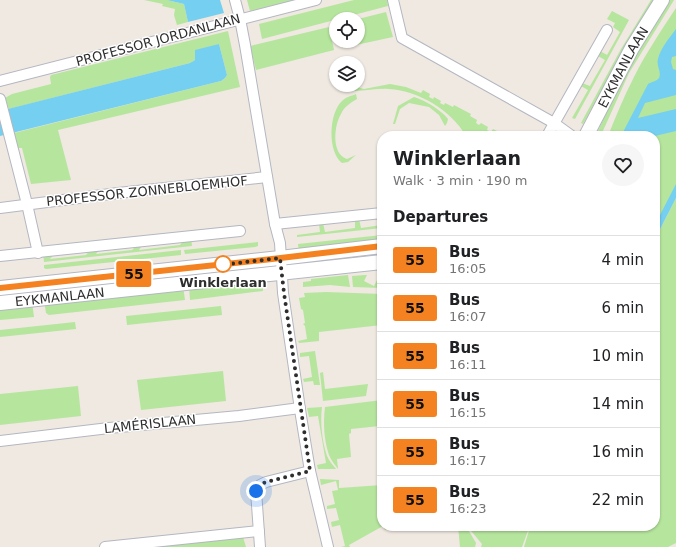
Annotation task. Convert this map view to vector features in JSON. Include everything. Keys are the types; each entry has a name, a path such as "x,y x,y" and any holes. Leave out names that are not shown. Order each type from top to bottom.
{"main road":[{"name":"EYKMANLAAN","path":"589,131 632,48 662,0"},
{"name":"EYKMANLAAN","path":"0,288 377,247"},
{"name":"EYKMANLAAN","path":"0,304 377,263"}],"street":[{"path":"235,0 240,19 275,224 280,244 280,258 310,471 328,547"},
{"name":"PROFESSOR JORDANLAAN","path":"0,81 316,0"},
{"path":"393,0 402,38 554,123 565,131"},
{"path":"550,131 607,30"},
{"path":"1,103 38,253"},
{"name":"PROFESSOR ZONNEBLOEMHOF","path":"0,208 267,177"},
{"path":"275,224 377,214"},
{"path":"0,256 240,231"},
{"name":"LAMÉRISLAAN","path":"0,441 300,408"},
{"path":"260,547 256,491 260,485 266,482 310,471"},
{"path":"105,547 259,531"}],"green space":[{"path":"144,0 167,0 184,4 188,22 177,25 174,15 175,9 162,6 163,4"},
{"path":"247,0 296,0 250,11"},
{"path":"354,0 387,0 388,6 365,12 329,12 329,21 262,39 259,24"},
{"path":"651,0 654,0 630,39 583,124 581,123 621,49"},
{"path":"670,0 674,0 629,73 603,131 598,131 620,82"},
{"path":"676,8 676,193 660,223 660,131 610,131 630,84 654,42"},
{"path":"612,11 629,20 575,119 572,118 588,90 581,86 582,83 590,86 605,60 598,56 600,51 607,55 620,32 613,27 615,23 607,19"},
{"path":"386,12 393,37 365,43 365,17"},
{"path":"329,27 329,48 334,48 334,50 256,70 250,46"},
{"path":"228,31 240,87 58,130 71,180 31,184 22,148 18,148 14,133 221,81 227,75 219,44 195,55 195,60 190,63 9,109 5,98 12,94 51,84 51,75"},
{"path":"390,84 406,87 421,93 423,90 430,94 429,97 433,99 434,97 441,101 440,103 444,105 445,103 453,107 454,105 471,114 470,116 477,120 476,123 479,125 481,123 488,127 487,130 489,131 463,131 443,110 423,98 400,91 381,89 365,90 365,89"},
{"path":"356,94 357,99 344,109 337,125 335,139 338,151 347,159 356,155 348,162 342,163 334,150 332,141 332,123 334,114 342,101"},
{"path":"414,97 423,100 441,112 448,119 445,126 439,115 429,107 409,103 400,109 395,124 393,124 398,106"},
{"path":"676,198 676,543 668,547 524,547 529,531 660,531 660,229"},
{"path":"359,219 361,228 377,226 377,229 297,237 297,235 320,232 319,224 323,223 325,232 355,228 355,220"},
{"path":"377,236 377,245 299,253 298,244"},
{"path":"187,237 191,237 192,246 44,262 43,253 55,253 50,259 86,255 92,248 101,247 96,254 132,250 139,243 143,244 139,250 180,245"},
{"path":"258,242 258,246 255,247 185,254 184,250"},
{"path":"181,250 181,255 44,268 44,265"},
{"path":"348,275 350,287 330,285 303,287 303,282 311,281 311,279"},
{"path":"367,275 364,281 374,286 377,280 377,288 353,287 352,276"},
{"path":"262,277 263,291 190,300 189,286"},
{"path":"183,286 185,300 49,315 46,313 44,301"},
{"path":"326,292 377,294 377,326 319,332 319,341 299,343 298,341 307,339 305,326 303,324 305,323 303,310 301,309 299,298 305,297 304,293"},
{"path":"32,302 34,317 0,320 0,306"},
{"path":"221,306 222,315 127,325 126,316"},
{"path":"75,322 76,329 0,337 0,330"},
{"path":"315,351 320,385 314,385 313,381 304,382 303,379 312,377 309,356 300,357 300,353"},
{"path":"223,371 226,401 141,410 137,380"},
{"path":"323,372 325,389 368,384 366,396 323,401 320,373"},
{"path":"78,386 81,416 0,425 0,394"},
{"path":"377,401 377,426 351,429 351,433 349,434 351,457 337,459 338,469 330,457 327,449 324,425 325,407"},
{"path":"322,407 321,425 325,450 328,458 336,469 318,469 317,465 326,463 318,416 309,417 307,408"},
{"path":"320,479 339,480 339,488 377,485 377,529 349,545 350,547 341,547 345,546 340,525 332,527 331,522 339,520 336,508 327,509 327,506 335,504 332,491 338,490 336,481 321,485"},
{"path":"458,531 469,531 476,543 475,547 460,547"},
{"path":"471,531 528,531 522,547 481,547 482,544"},
{"path":"243,537 246,547 145,547"}],"water":[{"path":"167,0 220,0 224,13 188,22 184,4"},
{"path":"676,29 676,56 672,57 671,62 673,69 676,70 676,95 645,103 638,118 676,109 676,131 660,135 660,131 624,131 648,84 657,80 660,76 658,61 659,55"},
{"path":"219,44 227,75 221,81 0,136 0,111 190,63 195,60 195,50"},
{"path":"676,184 676,198 660,229 660,215"}],"bus line":[{"name":"55","path":"0,288 377,247"}],"place":[{"name":"Winklerlaan","path":"223,264"}],"route":[{"path":"223,264 221,265 280,258 301,416 310,471 266,482 260,485 256,491"}]}
